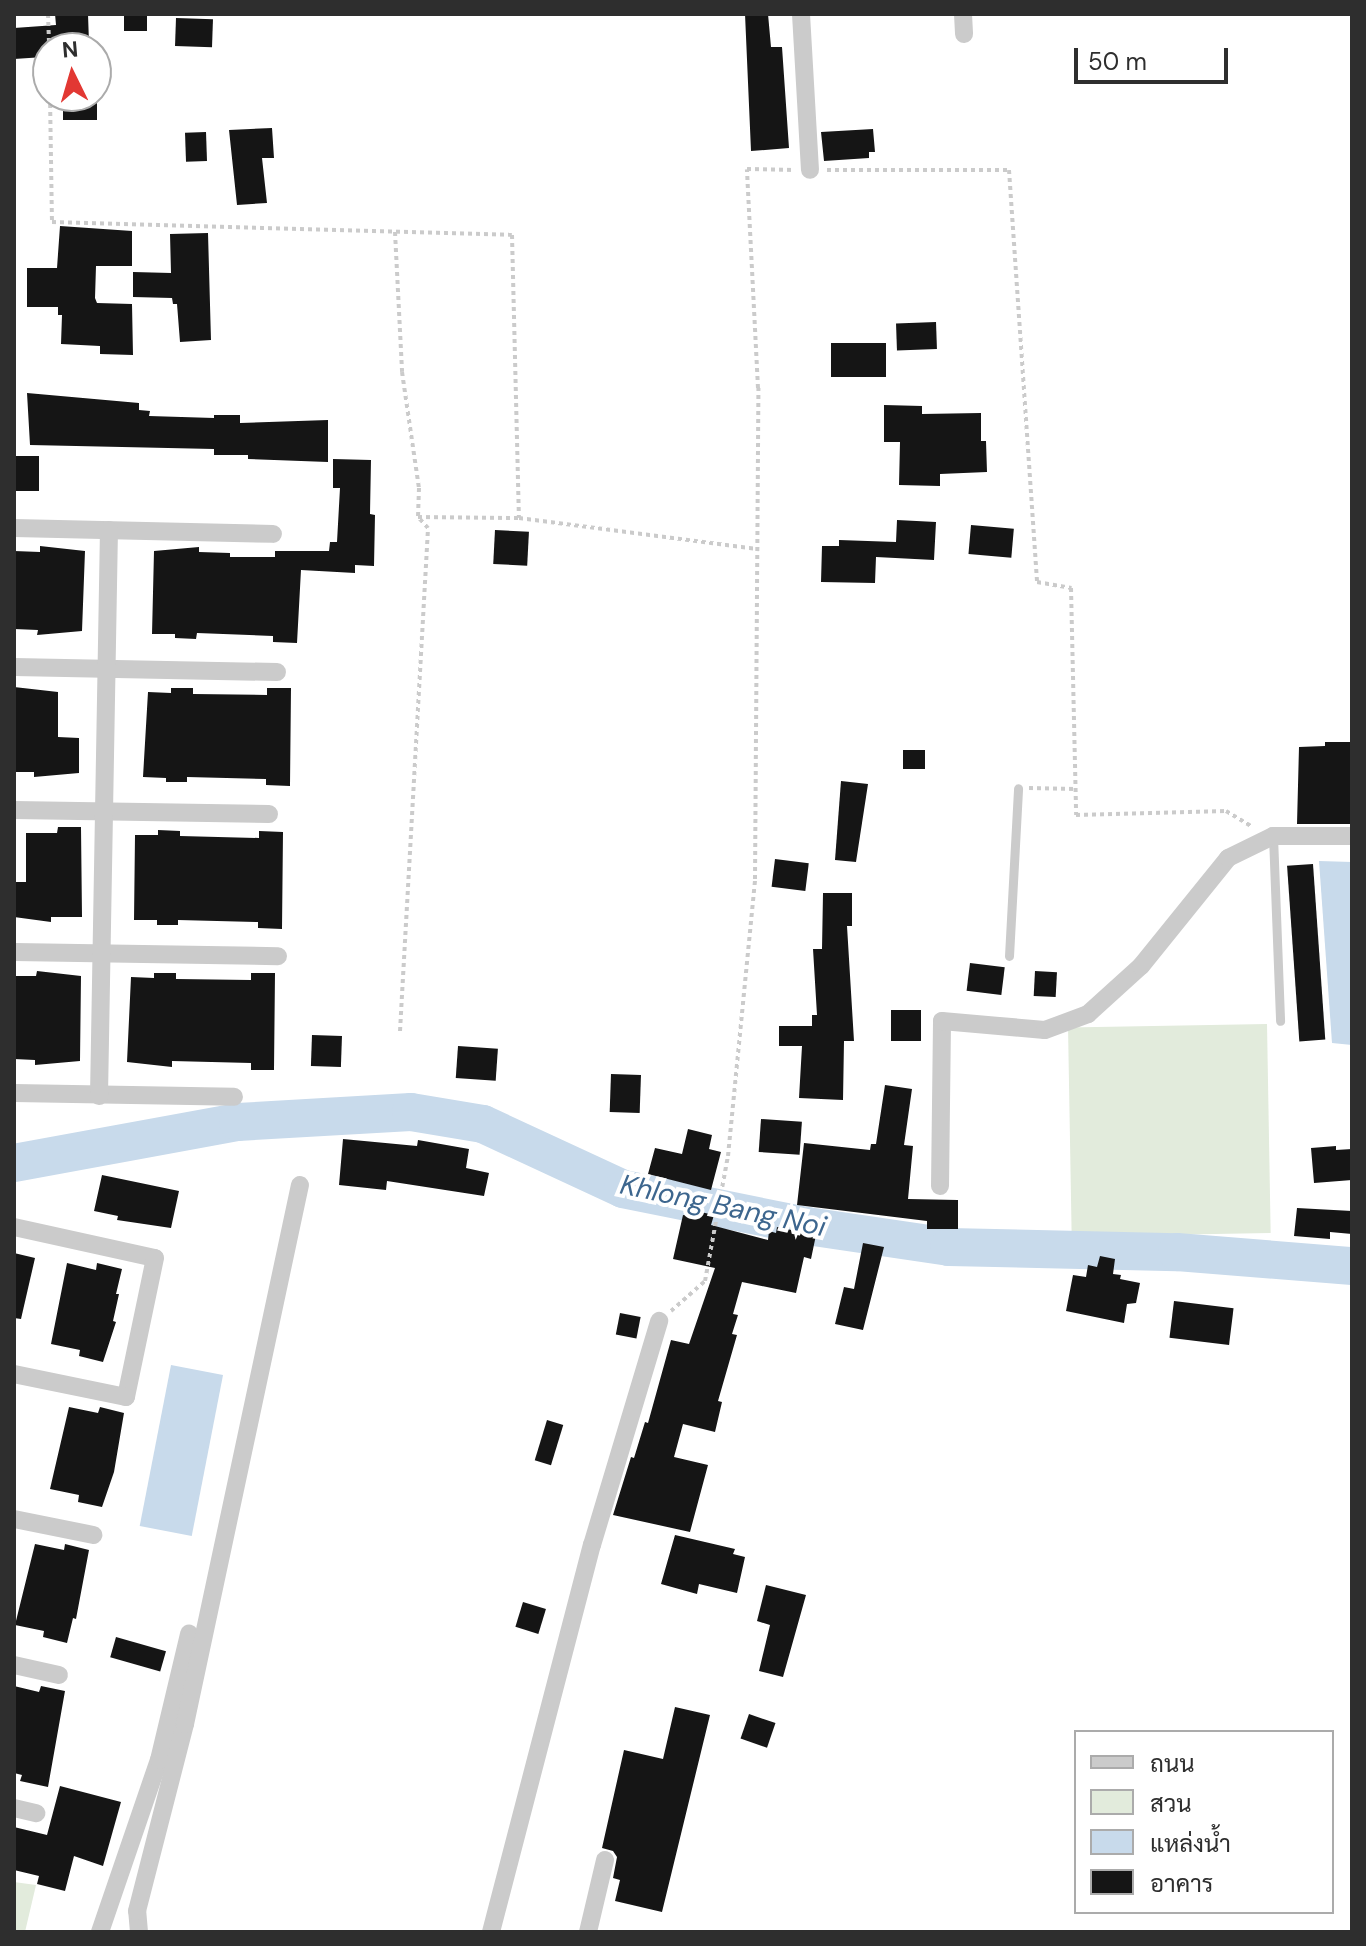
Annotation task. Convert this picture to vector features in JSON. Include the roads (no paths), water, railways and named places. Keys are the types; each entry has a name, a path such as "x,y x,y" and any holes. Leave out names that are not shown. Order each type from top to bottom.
{"street":[{"path":"801,14 810,170"},
{"path":"963,14 964,34"},
{"path":"14,528 273,534"},
{"path":"99,1096 109,530"},
{"path":"14,667 277,672"},
{"path":"14,810 269,814"},
{"path":"940,1186 942,1021 1045,1030 1088,1014 1141,966 1228,858 1273,836 1352,836"},
{"path":"14,952 278,956"},
{"path":"14,1093 234,1097"},
{"path":"139,1932 137,1911 185,1724 300,1185"},
{"path":"14,1227 155,1258 126,1397 14,1374"},
{"path":"491,1932 592,1545 659,1321"},
{"path":"14,1519 93,1535"},
{"path":"100,1932 159,1760 189,1634"},
{"path":"14,1665 59,1675"},
{"path":"14,1808 36,1813"},
{"path":"588,1932 605,1860"}],"lane":[{"path":"1009,956 1018,788"},
{"path":"1273,836 1280,1021"}],"water":[{"path":"1319,861 1352,862 1352,1045 1332,1043"},
{"path":"171,1365 223,1375 192,1536 140,1526"}],"waterway":[{"name":"Khlong Bang Noi","path":"14,1163 238,1122 411,1112 483,1124 623,1189 807,1226 949,1247 1177,1252 1352,1266"}]}
